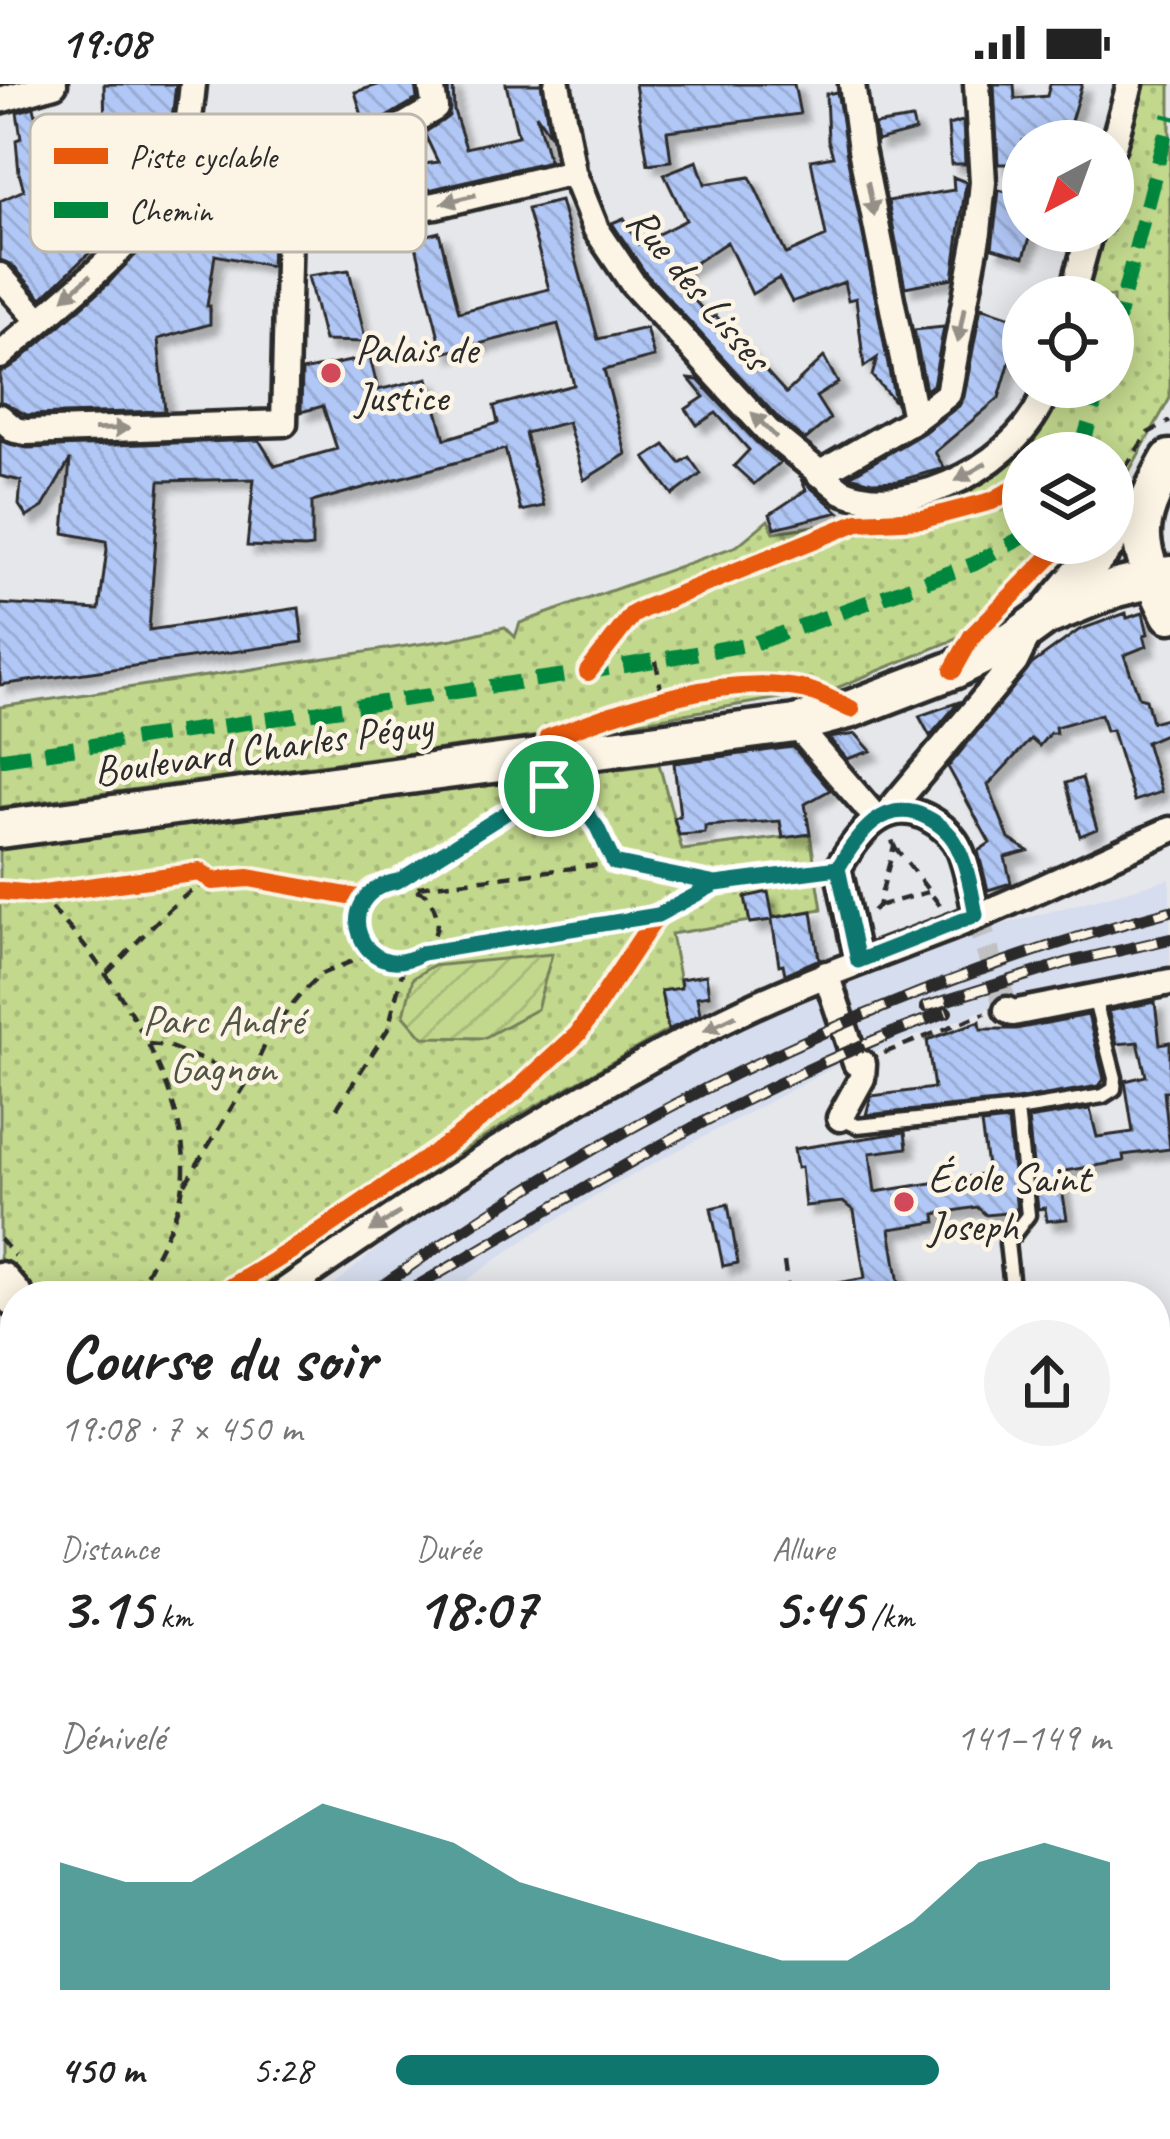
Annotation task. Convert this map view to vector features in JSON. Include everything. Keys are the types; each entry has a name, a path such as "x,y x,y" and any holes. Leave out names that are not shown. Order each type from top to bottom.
{"main road":[{"path":"1170,459 1140,527 1144,562 1161,577 1170,614"},
{"path":"1134,512 1152,492"},
{"path":"1039,622 1089,564"},
{"name":"Boulevard Charles Péguy","path":"0,829 795,724 851,709 953,670 1039,622 1116,588 1161,577"}],"street":[{"path":"0,100 54,84"},
{"path":"190,114 194,84"},
{"path":"425,114 435,108 431,84"},
{"name":"Rue des Lisses","path":"557,84 573,172 596,229 633,284 768,431 819,474 855,497 888,498 944,488 1023,433 1039,408"},
{"path":"852,84 914,418"},
{"path":"819,474 898,432 948,394 983,182 977,84"},
{"path":"1120,120 1130,84"},
{"path":"426,206 573,172"},
{"path":"0,356 116,252"},
{"path":"0,417 14,430 26,432 284,423 288,252"},
{"path":"0,276 39,320"},
{"path":"858,961 838,868 850,848 1015,662 1039,622"},
{"path":"795,724 884,815"},
{"path":"884,815 909,810 940,825 951,837 960,851 967,920"},
{"path":"300,1281 386,1221 624,1074 714,1025 1170,830"},
{"path":"826,974 856,1063 863,1064 862,1078 840,1118"},
{"path":"1008,1012 1170,982"}],"lane":[{"path":"840,1118 857,1126 1103,1096 1114,1089 1094,996"},
{"path":"1011,1281 1007,1243 1028,1216 1017,1110"}],"path":[{"path":"906,520 1002,495"},
{"path":"588,672 632,614 858,522 872,521"},
{"path":"988,618 1043,564"},
{"path":"656,661 662,696"},
{"path":"614,863 597,827 567,786 549,786 398,881 373,890 358,910 358,933 372,953 388,961 405,961 422,953 658,915 716,884"},
{"path":"884,815 894,847 928,892 967,920"},
{"path":"878,907 894,847"},
{"path":"398,881 418,887 614,863 716,884 838,868"},
{"path":"0,891 37,894 200,872 213,881"},
{"path":"106,974 193,890 213,881 249,878 364,899"},
{"path":"418,887 434,905 437,918 436,931 422,953"},
{"path":"850,932 878,907 928,892"},
{"path":"37,894 85,942 149,1044 183,1143 183,1187"},
{"path":"241,1281 448,1144 515,1092 578,1034 658,915"},
{"path":"143,1281 183,1187 249,1079 274,1028 321,974 372,953"},
{"path":"337,1108 388,1029 405,961"},
{"path":"863,1064 979,1014 1008,1012"},
{"path":"149,1044 168,1046 249,1079"},
{"path":"784,1262 787,1281"}],"shaded area":[{"path":"1170,879 1170,970 990,1008 838,1065 615,1184 466,1281 339,1281 385,1242 523,1147 674,1058 811,993 993,927"}],"green space":[{"path":"1135,84 1170,84 1170,398 1134,462 1134,432 1009,432 1031,408 1134,408 1134,276 1081,276 1088,252 1134,252 1134,120 1125,120"},
{"path":"1002,440 1002,564 1061,564 1003,610 949,642 834,689 600,728 0,807 0,707 453,639 505,627 515,637 520,623 737,546 768,520 774,532 842,522 848,514 954,493"},
{"name":"Parc André Gagnon","path":"659,764 682,850 810,834 822,909 671,934 681,988 661,991 668,1030 404,1188 271,1281 14,1281 0,1267 0,848"},
{"path":"552,954 537,1009 484,1038 423,1037 404,1015 413,978 432,966"}],"building":[{"path":"104,84 176,84 173,114 105,114"},
{"path":"381,84 415,84 417,99 392,114 362,114 355,92"},
{"path":"448,84 453,84 454,111 466,148 518,136 506,84 541,84 550,135 536,114 549,161 426,190 426,164 438,162 426,132 449,116"},
{"path":"635,84 794,84 800,114 667,131 671,161 648,164"},
{"path":"994,84 1014,84 1015,99 1047,96 1050,84 1082,84 1071,120 1002,120 1002,164 998,164"},
{"path":"837,92 895,402 872,376 877,358 864,367 856,298 848,300 844,282 792,302 779,278 752,294 727,242 674,277 786,393 824,357 838,383 816,397 830,419 805,440 779,419 646,274 612,223 624,218 638,244 686,220 664,174 697,161 705,184 750,177 786,254 826,236 811,160 833,156 826,94"},
{"path":"34,107 36,114 30,114 30,252 90,252 42,298 12,265 0,260 0,201 24,190 17,112"},
{"path":"912,119 915,131 877,141 874,125"},
{"path":"963,121 965,164 951,164 948,125"},
{"path":"953,177 966,182 953,278 905,287 888,201 954,190"},
{"path":"999,190 1002,251 992,248"},
{"path":"560,201 598,339 646,328 654,357 604,370 626,454 584,480 568,422 525,433 544,506 521,511 505,449 312,502 312,547 305,548 247,546 254,479 160,481 149,630 299,608 303,642 0,685 0,604 99,610 107,549 106,541 64,533 70,460 43,507 27,517 19,505 21,481 0,476 0,441 27,448 259,440 275,466 337,449 323,406 301,412 302,371 370,357 378,390 428,378 445,439 498,423 494,406 574,385 558,324 443,353 418,252 426,252 426,235 439,232 459,312 549,289 527,209"},
{"path":"136,252 272,252 271,266 215,255 207,306 210,324 158,339 165,411 27,415 0,401 0,372 11,368 108,284"},
{"path":"349,270 366,342 324,341 308,276"},
{"path":"981,307 1002,314 999,398 935,452 944,468 898,481 872,482 850,476 923,433 964,397"},
{"path":"944,327 933,385 926,390 914,330"},
{"path":"689,379 698,380 780,462 754,484 734,466 749,450 716,413 697,425 686,409 704,397"},
{"path":"665,445 680,463 689,457 701,474 673,495 645,458"},
{"path":"801,479 839,512 775,528 770,514 806,490"},
{"path":"1126,613 1127,618 1143,613 1148,634 1144,635 1147,646 1124,655 1139,697 1146,699 1152,722 1166,718 1170,732 1146,742 1161,792 1134,801 1112,730 1106,731 1101,714 1055,727 1056,733 1050,733 1039,746 1031,739 988,785 1009,839 1028,851 1005,857 1011,883 988,890 978,851 990,843 948,767 1032,664 1079,630"},
{"path":"959,702 930,736 919,716"},
{"path":"856,734 871,751 847,759 829,738"},
{"path":"793,747 830,790 805,804 810,834 783,838 780,821 705,826 705,833 679,835 674,818 680,816 674,763"},
{"path":"1082,778 1097,829 1080,836 1066,783"},
{"path":"768,892 773,918 812,911 819,959 785,974 783,964 779,965 772,920 750,923 745,897"},
{"path":"706,975 709,995 697,997 700,1014 668,1030 661,991 681,988 680,979"},
{"path":"1155,1002 1160,1044 1170,1042 1170,1091 1164,1091 1170,1149 1123,1155 1124,1161 1059,1172 1067,1219 1047,1221 1045,1208 1038,1209 1028,1119 1090,1109 1097,1137 1133,1132 1125,1081 1146,1076 1138,1042 1117,1044 1108,1011"},
{"path":"1088,1015 1104,1079 1099,1086 1016,1100 866,1115 871,1096 934,1088 927,1040 980,1021 981,1029 1016,1029"},
{"path":"1008,1121 1017,1212 986,1215 977,1207 935,1214 936,1222 890,1229 899,1281 849,1281 865,1278 854,1211 843,1202 805,1206 794,1149 905,1132 907,1148 870,1153 875,1192 988,1174 981,1124"},
{"path":"728,1204 738,1263 723,1266 711,1208"}],"tunnel":[{"path":"976,915 1007,1010"}],"railway":[{"path":"390,1281 555,1172 751,1066 956,979 1170,911"},
{"path":"925,1007 1069,962 1170,939"},
{"path":"426,1281 734,1106 947,1012"}],"marked path":[{"path":"1129,276 1170,115"},
{"path":"1086,432 1094,408"},
{"path":"0,759 755,643 974,564 1002,549"}],"cycle path":[{"path":"588,672 632,615 643,609 858,522 923,519 1002,495"},
{"path":"953,670 972,636 1043,564"},
{"path":"549,786 548,738 674,696 774,686 807,690 851,709"},
{"path":"0,891 36,894 200,872 213,881 249,878 364,899 373,889 397,881 549,786 567,786 597,827 614,863 716,884 838,868"},
{"path":"241,1281 448,1144 515,1092 578,1034 657,915 716,884"}],"place":[{"name":"Palais de Justice","path":"331,373"},
{"name":"École Saint Joseph","path":"904,1202"}],"route":[{"path":"549,786 398,881 373,890 358,910 357,922 358,933 372,953 405,961 422,953 658,915 716,884 838,868 858,961 976,915 960,851 940,825 909,810 890,811 877,819 838,868 816,871 716,884 614,863 597,827 567,786 549,786"}]}
